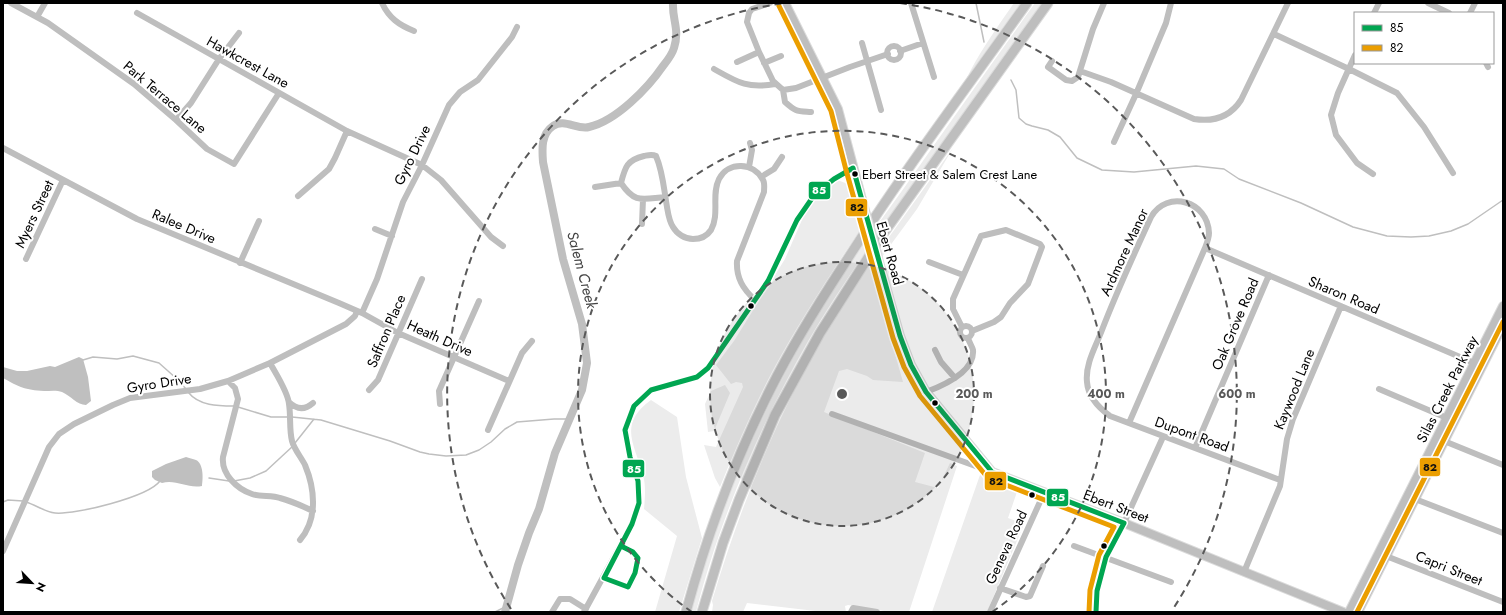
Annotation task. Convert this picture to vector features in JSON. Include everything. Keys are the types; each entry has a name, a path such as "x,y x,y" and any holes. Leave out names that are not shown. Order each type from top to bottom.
{"highway":[{"path":"686,612 696,575 722,498 756,417 814,310 875,215 1027,3"},
{"path":"702,612 723,544 739,500 775,415 820,332 883,234 1048,3"}],"main road":[{"name":"Ebert Road","path":"785,3 838,109 900,336 911,365 926,392 992,472"},
{"name":"Silas Creek Parkway","path":"1349,612 1503,306"},
{"name":"Silas Creek Parkway","path":"1358,612 1503,325"},
{"name":"Ebert Street","path":"992,472 1124,523 1343,612"}],"street":[{"name":"Park Terrace Lane","path":"11,3 54,27 134,84 207,149 234,164 279,93"},
{"path":"37,17 45,3"},
{"path":"382,3 386,12 393,19 400,25 414,31"},
{"path":"770,3 752,9 747,18 747,22 759,52 775,84 784,90 796,88 888,54"},
{"path":"911,3 934,77"},
{"path":"1052,61 1048,67 1066,80 1075,80 1080,71 1091,36 1104,3"},
{"path":"1114,142 1166,23 1171,3"},
{"path":"1080,71 1111,82 1194,119 1206,120 1222,117 1232,112 1241,100 1288,3"},
{"path":"1374,12 1379,3"},
{"path":"1428,3 1447,12"},
{"path":"1470,12 1475,3"},
{"name":"Hawkcrest Lane","path":"137,13 347,131 422,165 441,180 491,237 503,246"},
{"name":"Gyro Drive","path":"3,552 49,447 59,434 95,413 130,398 200,388 228,381 270,363 346,324 360,312 377,279 403,202 422,165 449,105 460,92 478,80 512,37 517,27"},
{"path":"176,120 191,103 219,59 239,33"},
{"path":"1274,34 1397,93 1424,127 1453,173"},
{"path":"862,43 881,110"},
{"path":"900,50 923,43"},
{"path":"896,46 900,50 901,55 896,59 889,57 888,54 890,48 896,46"},
{"path":"737,62 759,52"},
{"path":"764,63 781,56"},
{"path":"1354,57 1338,93 1331,115 1336,135 1357,163 1373,174"},
{"path":"714,69 739,83 753,86 775,84"},
{"path":"784,90 785,102 793,109 796,111 811,112"},
{"path":"298,196 329,169 347,131"},
{"path":"749,167 752,150 750,143"},
{"name":"Ralee Drive","path":"3,148 137,219 360,312"},
{"path":"620,183 627,165 635,158 653,155 656,156 659,163 665,197 673,227 684,237 691,239 700,238 708,234 714,220 717,187 724,172 733,167 741,166 749,167 758,173 764,182 764,192 737,261 736,269 737,276 746,292 755,300"},
{"path":"761,177 774,169 782,157"},
{"path":"552,612 560,600 570,599 585,610 604,578 632,524 639,503 638,480 630,457 625,430 634,406 651,390 697,377 708,368 768,281 797,220 815,194 834,179 853,168"},
{"name":"Myers Street","path":"26,259 63,180"},
{"path":"620,183 632,196 639,199 665,197"},
{"path":"595,187 620,183"},
{"path":"642,224 643,199"},
{"name":"Ardmore Manor","path":"1098,408 1087,387 1087,373 1116,294 1153,213 1164,205 1176,202 1188,203 1197,208 1205,217 1209,236 1129,424"},
{"path":"240,263 259,221"},
{"path":"375,229 392,236"},
{"path":"1006,230 1042,246 1025,288 1010,303 998,320 972,331 972,334 968,338 965,339 960,335 960,329 962,327 952,304 954,295 981,236 1006,230"},
{"name":"Sharon Road","path":"1205,248 1474,363"},
{"path":"929,262 963,275"},
{"name":"Oak Grove Road","path":"1195,448 1269,275"},
{"name":"Saffron Place","path":"369,390 378,380 422,279"},
{"path":"440,404 439,392 479,301"},
{"name":"Kaywood Lane","path":"1244,572 1280,486 1287,439 1293,419 1341,306"},
{"name":"Heath Drive","path":"360,312 398,333 509,381"},
{"path":"962,327 968,326 972,331"},
{"path":"926,392 947,384 966,368 971,360 973,349 968,338"},
{"path":"488,430 522,353 532,341"},
{"path":"934,350 941,362 954,378"},
{"path":"270,363 289,402 293,407 302,409 309,407 314,403"},
{"path":"228,381 235,388 238,399 223,457 223,466 226,473 238,486 252,494 279,497 313,511"},
{"path":"1379,389 1447,418"},
{"path":"289,402 292,441 304,464 311,485 313,511 306,533 300,540"},
{"name":"Dupont Road","path":"1098,408 1110,416 1129,424 1280,480"},
{"name":"Ebert Street","path":"832,414 992,472"},
{"path":"1096,612 1097,591 1106,557 1124,523 1163,437"},
{"path":"1444,441 1503,465"},
{"name":"Geneva Road","path":"990,612 1044,493"},
{"path":"1415,499 1503,533"},
{"path":"604,578 628,587 631,584 638,558 633,552 621,546"},
{"path":"1074,546 1171,582"},
{"name":"Capri Street","path":"1386,556 1503,602"},
{"path":"1000,588 1026,597 1030,596 1043,566"},
{"path":"852,610 877,612"}],"shaded area":[{"path":"1014,3 1021,3 964,84 981,52"},
{"path":"1035,3 1042,3 858,263 808,341 774,405 743,473 729,507 705,577 696,612 691,612 714,536 728,498 759,425 795,354 846,269"},
{"path":"953,148 917,209 881,258 880,253 884,244"},
{"path":"832,178 848,184 860,224 864,221 860,230 804,317 773,370 745,428 720,487 715,478 704,445 716,447 743,387 742,383 736,382 731,384 716,365 734,341 785,259 808,206"},
{"path":"875,261 878,272 874,280 903,382 873,380 867,376 847,369 839,371 824,412 925,453 915,482 938,488 950,463 957,466 909,612 890,612 848,605 845,606 846,612 824,612 747,603 743,612 712,612 712,601 735,529 777,426 811,359 845,300 862,275"},
{"path":"79,357 83,359 88,377 91,401 86,405 80,404 62,392 27,389 3,378 3,367 17,371 27,371 50,366 55,367"},
{"path":"725,385 730,393 714,431 708,432 705,404 711,391"},
{"path":"651,400 677,417 686,477 702,538 679,612 655,612 677,536 644,509 644,479 631,434 635,417"},
{"path":"186,457 199,462 202,468 202,486 197,487 172,482 162,483 152,477 152,471"},
{"path":"980,475 1018,489 1008,518 1024,524 987,612 932,612"}],"waterway":[{"name":"Salem Creek","path":"505,612 518,565 539,509 555,453 582,390 587,363 582,324 563,259 543,162 544,137 549,129 557,124 562,123 580,127 589,127 599,124 620,111 649,84 669,58 676,41 673,3"},
{"path":"976,3 984,42"},
{"path":"1011,80 1016,90 1019,118 1026,124 1048,130 1060,137 1077,158 1102,170 1134,172 1196,166 1224,169 1239,179 1301,203 1353,227 1387,236 1429,236 1451,231 1468,224 1503,200"},
{"path":"83,360 93,357 117,359 133,356 159,363 186,389"},
{"path":"188,392 192,397 203,403 234,406"},
{"path":"238,407 271,417 288,417"},
{"path":"292,417 321,420 390,441 420,452 446,456 466,455 479,450 491,442 505,429 517,422 570,419"},
{"path":"295,443 314,419"},
{"path":"234,481 250,478 266,471 293,446"},
{"path":"209,478 229,481"},
{"path":"26,502 55,513 78,511 127,499 153,487 160,481"},
{"path":"3,502 8,500 23,501"},
{"path":"495,612 507,606"}],"transit line":[{"name":"82","path":"779,6 831,111 893,338 904,367 920,396 988,478 1114,527 1099,555 1090,590 1089,612"},
{"name":"85","path":"621,546 633,552 638,558 635,573 628,587 604,578 632,524 639,503 638,481 630,457 625,430 634,406 651,390 697,377 708,368 768,281 797,220 815,194 834,179 853,168 900,336 911,365 926,392 992,472 1124,523 1106,557 1097,591 1096,612"},
{"name":"82","path":"1357,612 1503,322"}],"place":[{"name":"Ebert Street & Salem Crest Lane","path":"855,174"}]}
